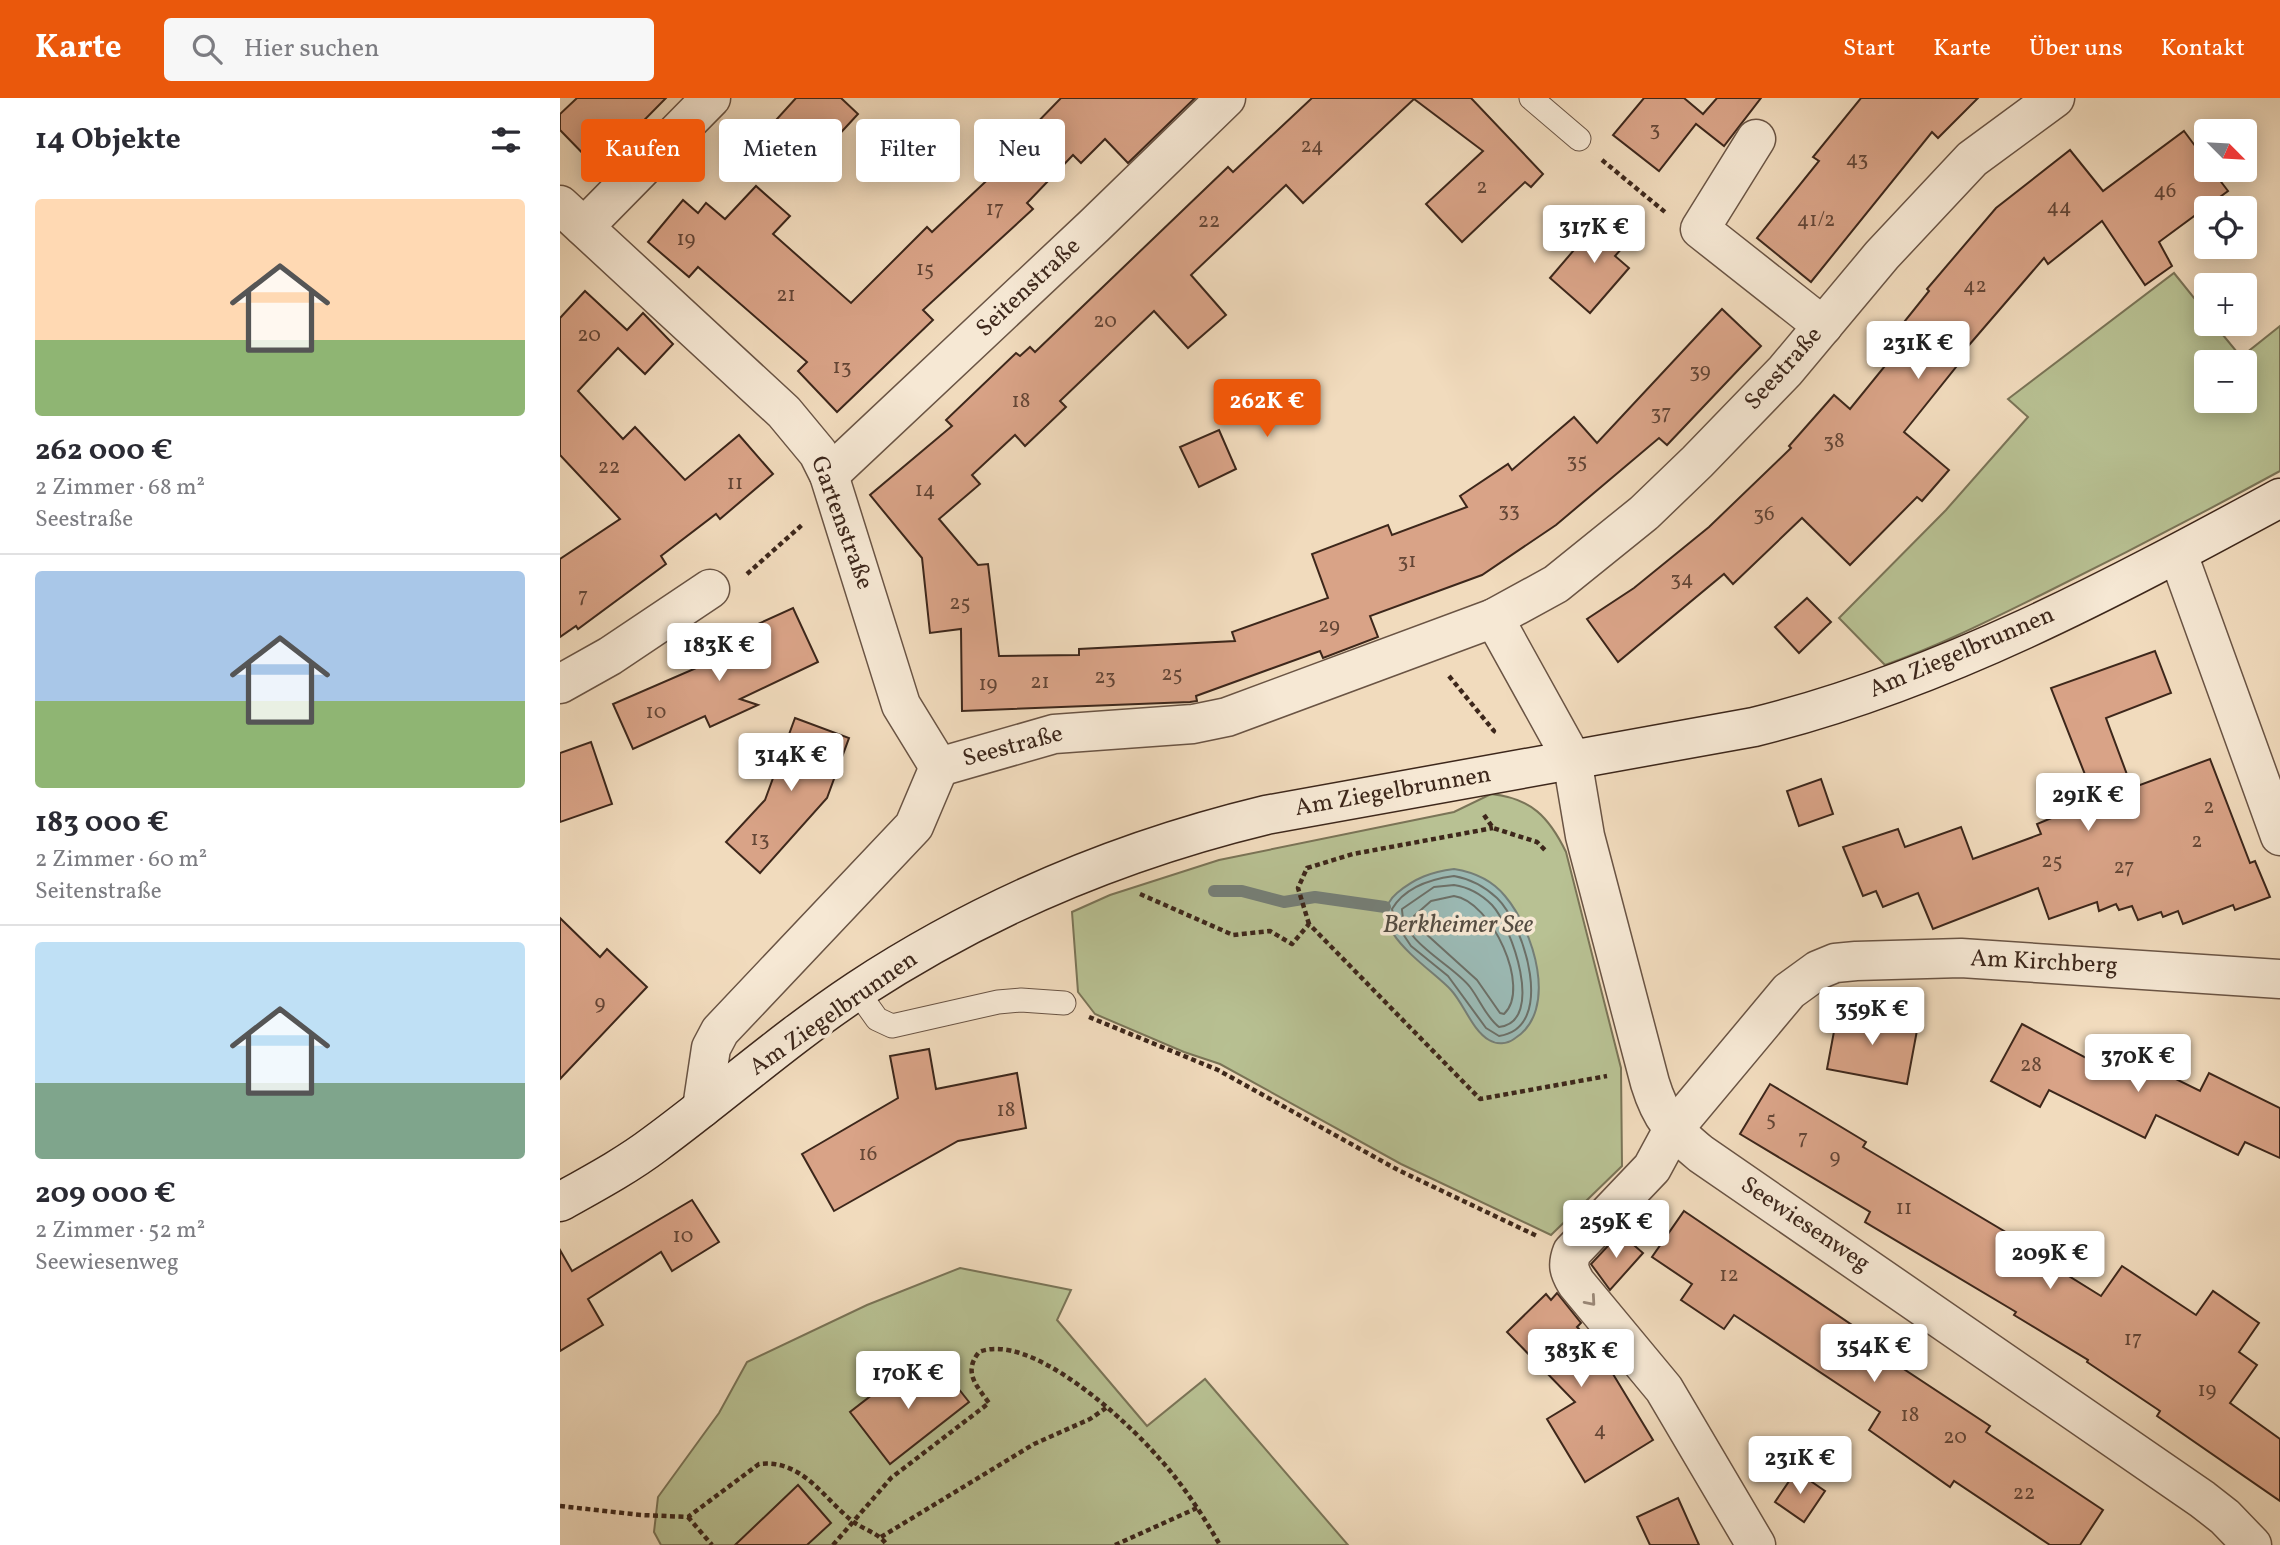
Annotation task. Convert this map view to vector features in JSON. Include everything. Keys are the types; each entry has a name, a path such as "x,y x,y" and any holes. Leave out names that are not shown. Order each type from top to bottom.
{"street":[{"path":"572,216 711,98"},
{"name":"Seitenstraße","path":"832,485 1226,98"},
{"name":"Seestraße","path":"702,1108 711,1048 720,1031 914,826 939,767 1054,734 1193,724 1227,717 1327,682 1421,642 1494,618 1556,584 1644,513 1739,419 1823,326 1882,255 1972,159 2055,98"},
{"path":"1756,139 1700,229 1823,326"},
{"name":"Gartenstraße","path":"572,216 784,412 818,453 832,485 901,705 939,767"},
{"name":"Am Ziegelbrunnen","path":"560,1202 654,1146 857,991 975,922 1120,857 1194,833 1266,816 1754,727 1814,712 1880,691 1957,660 2178,554 2280,498"},
{"path":"2178,554 2280,836"},
{"path":"560,684 610,656 710,589"},
{"path":"1494,618 1572,759"},
{"name":"Seewiesenweg","path":"1572,759 1585,836 1650,1083 1657,1105 1672,1131 1701,1154 2203,1499 2252,1545"},
{"name":"Am Kirchberg","path":"1572,1252 1652,1168 1672,1131 1789,991 1818,970 1835,963 1961,958 2280,979"},
{"path":"1572,1252 1569,1271 1576,1283 1664,1389 1756,1545"},
{"path":"2264,1545 2280,1534"}],"lane":[{"path":"1531,98 1579,139"},
{"path":"857,991 877,1019 892,1026 998,1002 1021,1000 1064,1003"}],"path":[{"path":"1579,139 1673,219 1700,229"},
{"path":"710,589 743,577 832,485"},
{"path":"1421,642 1494,731 1486,740 1469,747 1478,804 1493,828"},
{"path":"1549,862 1545,849 1537,842 1493,828 1353,854 1307,868 1298,888 1309,924 1480,1099 1607,1078 1604,1064"},
{"path":"1120,857 1136,892 1233,935 1270,931 1292,944 1309,924"},
{"path":"1064,1003 1183,1058 1218,1070 1398,1170 1572,1252"},
{"path":"833,1545 891,1478 989,1403 972,1379 970,1368 979,1352 993,1348 1025,1356 1076,1383 1106,1408 1157,1455 1197,1508 1220,1545"},
{"path":"881,1537 1034,1444 1090,1419 1106,1408"},
{"path":"560,1506 688,1517 759,1464 767,1463 800,1472 853,1522 881,1537 887,1545"},
{"path":"1115,1545 1197,1508"},
{"path":"688,1517 712,1545"}],"green space":[{"path":"2174,273 2194,298 2194,336 2224,336 2235,350 2194,350 2194,413 2257,413 2257,350 2250,350 2280,326 2280,471 2022,604 1945,641 1885,665 1839,618 1946,510 2028,417 2008,399"},
{"path":"1491,794 1517,800 1537,811 1553,829 1566,852 1621,1068 1622,1166 1551,1235 1401,1164 1220,1064 1184,1052 1095,1014 1078,992 1072,912 1110,895 1219,860 1454,812"},
{"path":"960,1268 1071,1290 1057,1320 1147,1426 1205,1379 1348,1545 661,1545 654,1532 658,1497 719,1413 747,1362 867,1305"}],"water":[{"name":"Berkheimer See","path":"1454,869 1482,878 1500,890 1525,928 1532,948 1539,990 1536,1009 1528,1026 1508,1042 1495,1043 1483,1036 1451,990 1402,945 1392,932 1387,919 1388,905 1397,893 1410,883 1424,876"}],"building":[{"path":"577,98 666,98 645,119 581,119 581,152 560,130 560,114"},
{"path":"796,98 841,98 858,114 842,131 842,119 777,119"},
{"path":"1061,98 1195,98 1128,163 1105,139 1081,163 1073,155 1065,163 1065,119 1041,119"},
{"path":"1312,98 1471,98 1543,174 1531,187 1525,182 1462,242 1426,204 1483,151 1414,99 1303,203 1286,185 1191,275 1226,315 1188,348 1154,311 1060,401 1066,407 1025,446 1015,435 972,475 980,484 939,519 978,565 988,564 999,656 1079,655 1079,649 1235,641 1232,632 1328,598 1312,554 1388,525 1392,535 1467,507 1460,496 1508,464 1512,470 1574,417 1597,443 1722,309 1761,346 1667,445 1659,438 1556,525 1482,575 1370,616 1378,637 1323,658 1320,651 1196,696 1197,701 962,711 961,629 930,633 922,558 870,495 952,426 946,420 1016,353 1020,356 1030,347 1035,352 1228,167 1233,172"},
{"path":"1644,98 1684,98 1703,114 1717,98 1761,98 1724,146 1696,124 1659,171 1613,135"},
{"path":"1861,98 1978,98 1938,138 1932,132 1811,282 1757,238 1819,161 1813,157"},
{"path":"2184,131 2194,144 2194,182 2221,182 2228,191 2221,196 2194,196 2194,216 2159,242 2172,266 2145,285 2102,221 2048,264 2044,258 1957,359 1960,362 1904,432 1949,470 1922,501 1917,497 1850,565 1802,518 1733,584 1724,574 1618,662 1587,619 1634,588 1709,527 1791,448 1789,446 1834,395 1850,409 1898,350 1888,342 1929,291 1927,289 1996,208 2070,150 2103,191"},
{"path":"985,182 1047,182 1027,203 1033,209 923,310 933,320 837,412 798,371 807,362 698,267 689,277 648,242 683,200 698,213 706,203 725,219 756,186 790,216 773,234 851,303 927,227 932,232"},
{"path":"1604,215 1631,238 1615,256 1629,268 1590,313 1550,278"},
{"path":"585,291 627,330 643,313 673,344 645,374 618,348 578,391 623,439 635,427 685,480 739,435 773,474 720,519 716,514 661,556 666,564 578,629 576,626 560,637 560,559 620,519 560,455 560,318"},
{"path":"1219,430 1236,469 1199,487 1180,447"},
{"path":"1807,598 1831,622 1799,653 1775,627"},
{"path":"793,608 818,662 740,699 758,705 710,727 705,716 633,749 613,704 754,643 747,629"},
{"path":"2155,651 2171,693 2106,718 2132,788 2210,759 2250,863 2255,861 2270,897 2235,910 2233,905 2183,924 2178,911 2163,917 2161,912 2138,920 2132,906 2119,910 2116,904 2099,911 2097,902 2049,919 2038,888 1933,929 1918,893 1883,907 1876,891 1863,896 1843,847 1898,829 1905,847 1961,827 1973,859 2041,834 2037,824 2095,800 2051,688"},
{"path":"795,718 849,738 827,798 760,873 726,842 765,800"},
{"path":"591,742 612,804 560,822 560,753"},
{"path":"1821,779 1833,814 1799,826 1787,791"},
{"path":"560,918 600,957 607,949 647,987 560,1079"},
{"path":"1838,1010 1918,1025 1907,1084 1827,1069"},
{"path":"2022,1024 2105,1068 2115,1049 2200,1091 2209,1073 2280,1108 2280,1158 2245,1142 2238,1155 2156,1115 2145,1138 2049,1090 2040,1107 1991,1081"},
{"path":"929,1049 936,1089 1017,1073 1026,1128 958,1141 834,1211 802,1154 898,1098 890,1056"},
{"path":"1770,1084 1866,1142 1863,1147 2046,1256 2043,1260 2101,1296 2122,1266 2196,1315 2213,1291 2259,1323 2239,1352 2257,1365 2230,1403 2280,1439 2280,1501 2157,1416 2160,1411 2087,1362 2088,1360 2014,1315 2016,1312 1865,1222 1870,1212 1740,1134"},
{"path":"692,1200 719,1242 672,1271 661,1252 588,1299 603,1325 560,1351 560,1250 572,1271"},
{"path":"1684,1211 1880,1344 1875,1350 1990,1426 1986,1432 2103,1510 2080,1545 2050,1545 1954,1481 1950,1487 1869,1430 1880,1412 1734,1315 1724,1329 1681,1300 1692,1284 1652,1257"},
{"path":"1620,1233 1643,1253 1610,1290 1591,1264"},
{"path":"1557,1293 1581,1323 1577,1327 1596,1346 1653,1440 1585,1482 1547,1419 1575,1402 1507,1332 1546,1294 1551,1300"},
{"path":"912,1364 926,1381 943,1369 969,1402 890,1464 850,1412"},
{"path":"1796,1471 1825,1491 1804,1522 1775,1502"},
{"path":"798,1485 831,1523 807,1545 735,1545"},
{"path":"1678,1498 1699,1545 1650,1545 1637,1517"}],"waterway":[{"path":"1214,891 1242,891 1284,902 1315,897 1385,907"}]}
